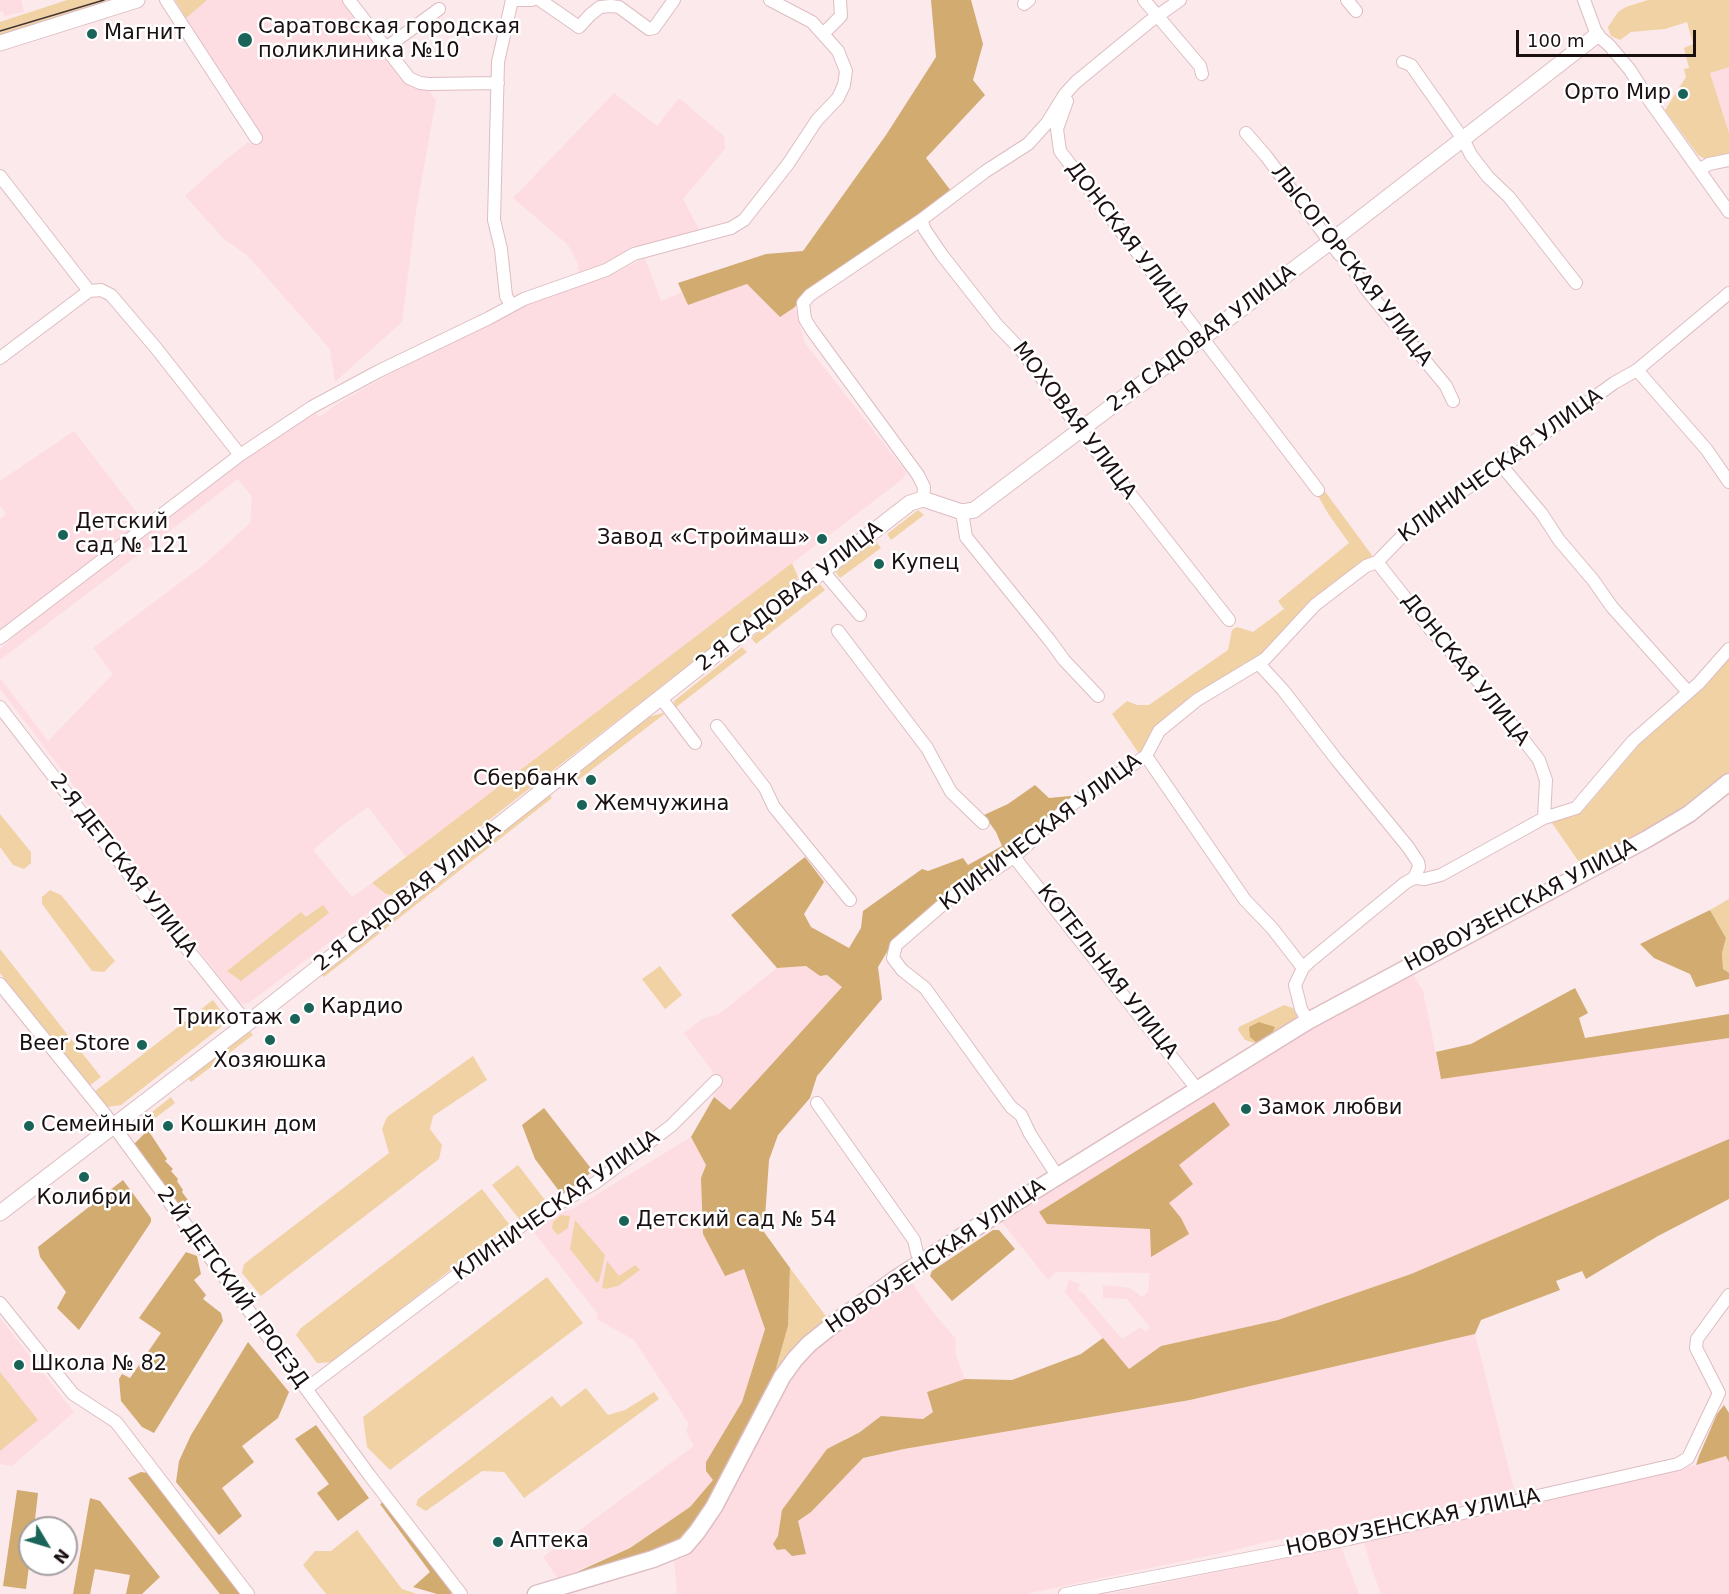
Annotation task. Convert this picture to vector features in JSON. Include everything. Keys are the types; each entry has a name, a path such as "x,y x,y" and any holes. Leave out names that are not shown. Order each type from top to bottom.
{"main road":[{"name":"НОВОУЗЕНСКАЯ УЛИЦА","path":"536,1594 653,1560 685,1546 714,1507 782,1377 795,1359 809,1344 844,1316 922,1262 1308,1021 1647,839 1689,814 1729,782"}],"street":[{"path":"0,43 137,0"},
{"path":"166,0 256,138"},
{"path":"349,0 409,78 420,83 498,83"},
{"path":"511,305 506,296 501,249 494,220 498,62 514,0 532,0"},
{"path":"540,0 579,27 600,7 611,6 618,8 649,29 654,28 674,0"},
{"path":"0,638 240,455 312,407 524,299 606,270 634,254 731,228 744,220 788,164 817,120 838,98 846,71 838,51 824,33 812,22 770,0"},
{"path":"824,33 841,16 840,0"},
{"path":"1144,0 1200,66 1202,74"},
{"path":"1098,696 1064,660 966,537 962,512 923,499 924,487 918,475 811,329 805,318 803,303 810,295 1028,144 1047,123 1065,94 1099,62 1180,0"},
{"path":"1347,0 1356,11"},
{"path":"1584,0 1597,35 1630,69 1647,97 1729,212"},
{"path":"387,47 439,9"},
{"name":"2-Я САДОВАЯ УЛИЦА","path":"962,512 974,510 1081,431 1597,35"},
{"path":"1403,62 1411,65 1463,139 1471,155 1488,177 1509,197 1576,283"},
{"name":"ДОНСКАЯ УЛИЦА","path":"1065,94 1067,100 1057,129 1060,151 1318,490"},
{"name":"ЛЫСОГОРСКАЯ УЛИЦА","path":"1246,133 1266,156 1330,242 1348,261 1366,289 1446,387 1453,401"},
{"path":"1699,170 1709,164 1729,159"},
{"path":"0,176 88,291"},
{"name":"МОХОВАЯ УЛИЦА","path":"921,220 942,255 997,325 1022,350 1081,431 1229,620"},
{"path":"0,358 88,291 101,290 111,295 156,348 240,455"},
{"name":"КЛИНИЧЕСКАЯ УЛИЦА","path":"1058,1177 1030,1134 1021,1115 1011,1107 925,988 902,970 892,958 896,945 948,900 1014,857 1068,807 1146,756 1159,731 1197,700 1259,664 1315,605 1366,566 1377,562 1414,524 1501,465 1614,382 1637,370 1729,293"},
{"path":"1637,370 1707,450 1729,482"},
{"path":"1501,465 1542,514 1559,540 1593,580 1612,607 1688,692"},
{"name":"2-Я САДОВАЯ УЛИЦА","path":"0,1214 248,1023 910,503 923,499"},
{"name":"ДОНСКАЯ УЛИЦА","path":"1377,562 1430,629 1479,682 1539,760 1546,780 1544,818"},
{"path":"824,572 860,615"},
{"path":"838,631 927,748 951,792 983,824"},
{"path":"1308,1021 1301,1009 1295,985 1303,968 1405,883 1414,878 1425,879 1441,875 1544,818 1576,808 1633,741 1699,683 1729,649"},
{"path":"1259,664 1283,690 1408,847 1419,867 1414,878"},
{"path":"661,698 695,743"},
{"name":"2-Я ДЕТСКАЯ УЛИЦА","path":"0,707 172,930 248,1023"},
{"path":"717,726 765,788 774,807 850,900"},
{"path":"1146,756 1245,900 1272,928 1303,968"},
{"name":"КОТЕЛЬНАЯ УЛИЦА","path":"1014,857 1197,1089"},
{"name":"2-Й ДЕТСКИЙ ПРОЕЗД","path":"0,984 113,1126 306,1389 461,1594"},
{"name":"КЛИНИЧЕСКАЯ УЛИЦА","path":"306,1389 528,1221 595,1183 671,1126 716,1081"},
{"path":"817,1103 914,1240 922,1262"},
{"path":"1724,1390 1696,1348 1697,1339 1729,1295"},
{"path":"0,1303 73,1394 116,1422 248,1594"},
{"name":"НОВОУЗЕНСКАЯ УЛИЦА","path":"1065,1594 1349,1539 1678,1464 1688,1458 1724,1390"}],"shaded area":[{"path":"0,0 21,0 24,12 4,16 3,11 0,12"},
{"path":"67,0 123,0 0,38 0,22"},
{"path":"175,0 344,0 406,81 417,89 429,91 436,100 416,211 402,322 335,382 330,349 247,255 225,240 185,196 260,134"},
{"path":"175,0 207,0 186,18"},
{"path":"931,0 971,0 983,44 973,80 985,95 926,158 951,191 929,211 798,301 795,307 780,317 747,284 688,305 678,283 766,254 803,251 886,135 936,57"},
{"path":"1648,0 1729,0 1729,67 1710,73 1729,133 1729,156 1705,159 1698,155 1665,110 1686,77 1684,69 1689,68 1684,48 1693,44 1687,22 1665,29 1631,32 1620,40 1611,36 1608,27 1618,12"},
{"path":"1729,0 1729,133 1710,73"},
{"path":"614,93 657,126 679,98 724,136 725,149 683,199 701,233 632,247 603,266 579,275 578,264 568,245 513,198"},
{"name":"Завод «Строймаш»","path":"645,258 661,301 682,292 688,305 747,284 780,316 795,307 805,343 906,472 904,478 406,857 368,807 339,828 313,850 352,897 372,883 386,894 392,895 249,1003 243,1004 237,1000 0,689 0,678 48,741 113,674 93,648 206,563 250,523 252,497 238,479 0,660 0,649 21,630 245,459 314,411 319,417 337,404 425,354 527,302 609,276"},
{"name":"Детский сад № 121","path":"74,431 144,522 0,630 0,519 6,514 0,506 0,481"},
{"path":"1321,486 1374,558 1260,659 1154,728 1140,755 1112,714 1127,701 1137,705 1149,705 1228,650 1232,630 1237,627 1253,632 1284,609 1278,601 1349,543 1318,496"},
{"path":"918,510 924,515 891,540 887,534"},
{"path":"875,540 881,548 840,578 835,571"},
{"path":"792,563 798,577 795,583 392,895 386,894 372,883"},
{"path":"820,584 825,590 756,644 751,638"},
{"path":"742,647 747,652 675,708 674,701"},
{"path":"1729,656 1729,772 1687,807 1581,865 1550,820 1564,817 1587,806 1648,734"},
{"path":"667,712 577,781 578,770 648,717"},
{"path":"1035,785 1049,798 1080,795 1006,858 893,942 878,967 882,999 817,1076 810,1098 778,1135 769,1160 764,1232 790,1268 788,1326 775,1372 707,1504 689,1530 673,1544 653,1552 568,1576 630,1548 690,1507 713,1480 706,1471 706,1462 742,1402 765,1329 744,1269 725,1276 703,1234 701,1178 706,1165 691,1137 714,1097 730,1110 842,987 827,975 820,976 806,966 777,968 731,915 805,857 824,882 804,914 811,927 849,948 861,928 863,911 922,869 928,871 963,858 968,865 1002,846 996,832 984,815 1008,804"},
{"path":"548,792 552,798 324,977 318,971"},
{"path":"0,814 31,852 31,863 24,869 13,865 0,847"},
{"path":"50,890 61,895 115,961 104,972 92,971 42,904 42,897"},
{"path":"1729,899 1729,973 1723,970 1722,953 1726,938 1710,910"},
{"path":"323,905 329,913 241,981 227,971 301,912 306,917"},
{"path":"1710,910 1726,938 1722,953 1723,969 1729,973 1729,979 1696,987 1690,974 1654,958 1640,944"},
{"path":"0,949 101,1077 89,1086 0,973"},
{"path":"660,966 682,995 665,1009 642,979"},
{"path":"806,966 820,976 827,975 842,987 729,1111 714,1097 716,1076 684,1033 702,1019 719,1014 777,968"},
{"path":"1413,974 1423,991 1441,1079 1729,1038 1729,1139 1411,1274 1278,1320 1161,1346 1128,1369 1065,1292 1069,1280 1080,1284 1078,1291 1083,1293 1122,1339 1141,1327 1145,1332 1150,1327 1127,1299 1103,1298 1103,1285 1130,1288 1142,1297 1148,1292 1150,1273 1056,1272 1048,1280 1001,1221 1314,1028"},
{"path":"1575,988 1588,1013 1579,1018 1585,1038 1729,1014 1729,1038 1441,1079 1436,1052 1471,1044"},
{"path":"213,1000 225,1017 221,1027 121,1105 107,1107 94,1092"},
{"path":"1284,1005 1295,1009 1296,1021 1257,1044 1245,1040 1238,1030 1239,1027"},
{"path":"1259,1022 1275,1027 1272,1034 1256,1042 1250,1037 1249,1027"},
{"path":"249,1030 253,1035 191,1082 187,1077"},
{"path":"473,1056 487,1080 433,1116 430,1129 442,1145 439,1159 261,1296 242,1273 244,1264 389,1153 382,1129 387,1117"},
{"path":"171,1097 175,1103 134,1134 133,1127"},
{"path":"1214,1102 1230,1125 1179,1165 1193,1184 1169,1203 1181,1218 1189,1234 1151,1257 1150,1229 1047,1224 1039,1212"},
{"path":"544,1108 593,1171 562,1195 535,1159 522,1125"},
{"path":"148,1130 167,1159 165,1161 173,1169 171,1171 178,1179 182,1192 193,1207 184,1216 134,1144"},
{"path":"691,1137 706,1165 701,1178 743,1268 765,1329 742,1402 706,1462 706,1471 714,1480 690,1507 630,1548 558,1579 543,1557 694,1446 686,1431 689,1424 634,1340 598,1320 597,1313 533,1231 558,1212 571,1210"},
{"path":"1729,1139 1729,1199 1658,1236 1586,1279 1582,1271 1556,1281 1560,1290 1481,1320 1475,1334 1190,1400 863,1458 811,1512 798,1521 806,1554 792,1556 785,1549 777,1550 773,1544 778,1536 782,1510 827,1449 860,1432 881,1416 923,1419 933,1412 927,1392 965,1379 1012,1380 1081,1354 1103,1338 1129,1369 1161,1346 1278,1320 1411,1274"},
{"path":"518,1165 545,1200 520,1220 492,1185"},
{"path":"123,1180 151,1218 151,1222 79,1330 57,1308 66,1292 40,1257 38,1247"},
{"path":"482,1189 509,1224 333,1362 317,1363 296,1335 301,1328"},
{"path":"561,1215 570,1216 568,1228 558,1235 552,1228 553,1222"},
{"path":"575,1220 605,1255 599,1282 596,1282 570,1249"},
{"path":"993,1230 999,1230 1015,1249 952,1301 930,1276 932,1271"},
{"path":"186,1252 197,1256 201,1274 194,1280 206,1295 203,1299 221,1313 223,1321 154,1433 142,1427 121,1401 119,1379 122,1374 130,1378 161,1333 139,1318"},
{"path":"607,1261 619,1276 635,1265 640,1270 618,1286 605,1289 602,1287"},
{"path":"790,1268 828,1319 790,1353 775,1372 788,1326"},
{"path":"547,1277 583,1323 390,1470 367,1447 363,1417"},
{"path":"910,1280 956,1339 955,1352 965,1379 927,1392 933,1412 922,1419 881,1416 860,1432 843,1439 863,1458 1190,1400 1475,1334 1515,1493 1351,1529 1270,1541 1025,1594 677,1594 674,1560 685,1557 704,1535 782,1389 801,1364 833,1335"},
{"name":"Школа № 82","path":"0,1318 74,1412 12,1466 0,1464"},
{"path":"248,1342 289,1392 278,1418 242,1446 254,1462 222,1488 242,1516 219,1535 176,1482 179,1461 191,1435"},
{"path":"0,1372 38,1420 0,1451"},
{"path":"586,1388 608,1415 625,1410 654,1392 659,1399 524,1498 504,1472 482,1471 426,1511 416,1505 418,1499 552,1396 561,1407"},
{"path":"1724,1405 1729,1413 1729,1462 1726,1456 1696,1465 1717,1414"},
{"path":"316,1425 369,1498 338,1521 317,1493 329,1484 295,1439"},
{"path":"1726,1456 1729,1462 1729,1594 1381,1594 1364,1542 1696,1465"},
{"path":"141,1472 148,1473 242,1594 220,1594 128,1478"},
{"path":"17,1490 38,1493 35,1516 18,1516 18,1576 28,1576 26,1589 3,1586"},
{"path":"90,1498 100,1501 160,1577 142,1594 126,1594 130,1575 95,1569 90,1594 73,1594"},
{"path":"385,1501 454,1591 450,1594 437,1594 413,1587 430,1572 380,1504"},
{"path":"357,1530 402,1589 417,1594 326,1594 303,1565 315,1551 331,1551"},
{"path":"1341,1547 1359,1594 1109,1594"}],"tram line":[{"path":"0,31 104,0"}],"place":[{"name":"Магнит","path":"92,34"},
{"name":"Саратовская городская поликлиника №10","path":"245,40"},
{"name":"Орто Мир","path":"1683,94"},
{"name":"Детский сад № 121","path":"63,535"},
{"name":"Завод «Строймаш»","path":"822,539"},
{"name":"Купец","path":"879,564"},
{"name":"Сбербанк","path":"591,780"},
{"name":"Жемчужина","path":"582,805"},
{"name":"Кардио","path":"309,1008"},
{"name":"Трикотаж","path":"295,1019"},
{"name":"Хозяюшка","path":"270,1040"},
{"name":"Beer Store","path":"142,1045"},
{"name":"Замок любви","path":"1246,1109"},
{"name":"Семейный","path":"29,1126"},
{"name":"Кошкин дом","path":"168,1126"},
{"name":"Колибри","path":"84,1177"},
{"name":"Детский сад № 54","path":"624,1221"},
{"name":"Школа № 82","path":"19,1365"},
{"name":"Аптека","path":"498,1542"}]}
